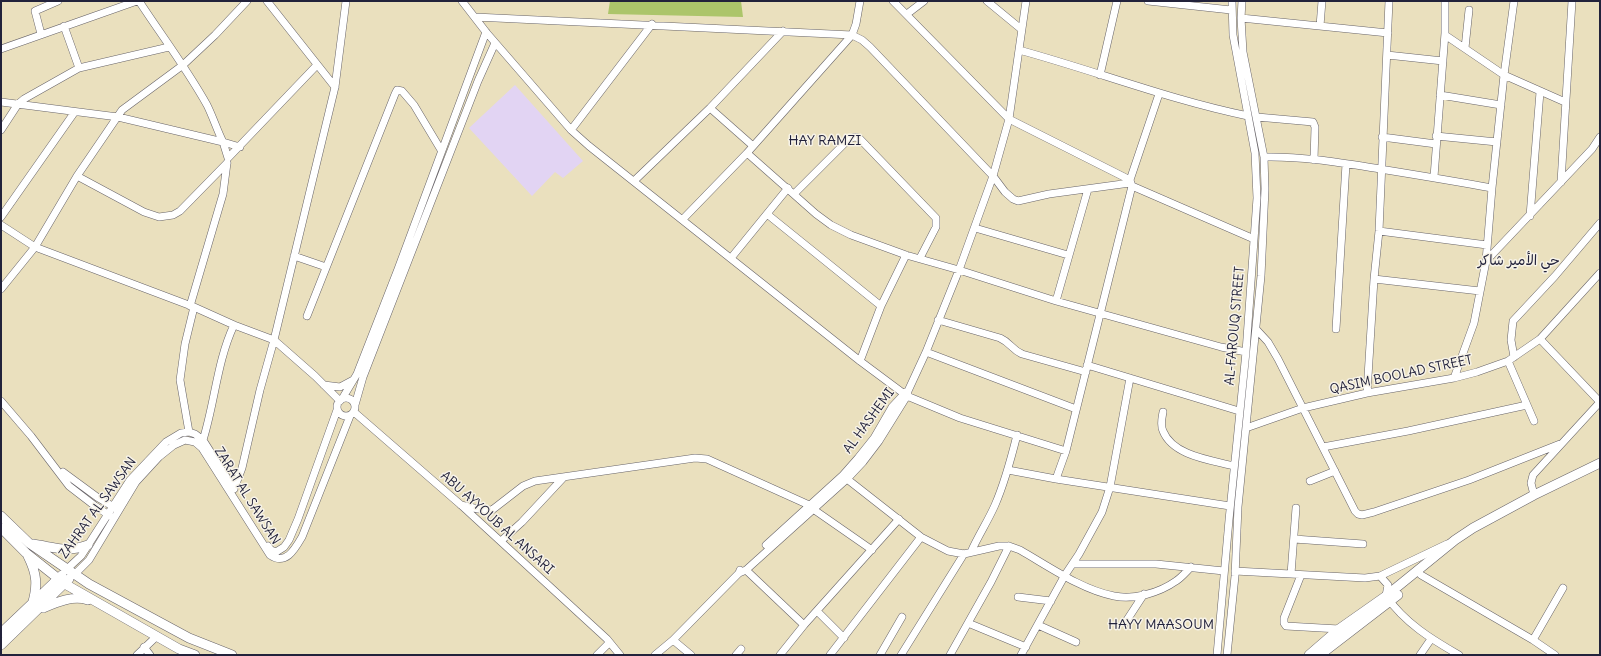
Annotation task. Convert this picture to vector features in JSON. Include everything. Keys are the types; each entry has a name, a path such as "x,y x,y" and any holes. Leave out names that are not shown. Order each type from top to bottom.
{"main road":[{"path":"1320,655 1456,540 1473,528 1534,495 1600,463"},
{"path":"1309,655 1339,629 1388,599 1473,534 1600,469"},
{"path":"1,516 30,543 71,572 104,592 189,638 232,655"},
{"path":"1,528 26,553 61,581 157,636 195,655"},
{"path":"30,543 63,550 79,549 88,545"},
{"path":"26,553 36,576 35,608"},
{"path":"1,645 71,572"},
{"path":"1,633 35,608 62,600 83,598 98,603"}],"street":[{"path":"41,34 35,11 58,1"},
{"path":"1,49 138,1 183,65 207,106 228,161 223,194 192,306 180,380 189,432 195,434 203,440 230,487 271,550 276,552 280,550 289,540 298,520 337,410 338,403 355,378 486,32"},
{"path":"2,284 35,247 77,176 122,110 183,65 215,35 247,1"},
{"path":"267,1 335,87"},
{"path":"230,487 237,480 242,468 335,87 346,1"},
{"path":"462,1 495,43 571,130 589,146 683,219 860,361 906,394 960,418 1066,450"},
{"path":"683,219 747,153 852,35 856,24 860,1"},
{"path":"893,1 1009,119 1131,183 1254,239"},
{"path":"907,14 924,1"},
{"path":"987,1 1021,29"},
{"path":"1026,1 1019,50 1159,94 1220,111 1248,116"},
{"path":"1100,75 1117,1"},
{"path":"1148,1 1231,10"},
{"name":"AL-FAROUQ STREET","path":"1217,655 1239,411 1246,352 1258,185 1248,116 1236,55 1231,10 1232,1"},
{"name":"AL-FAROUQ STREET","path":"1227,655 1235,574 1238,507 1261,276 1265,189 1264,157 1243,52 1241,18 1242,1"},
{"path":"1320,26 1322,1"},
{"path":"1367,393 1374,279 1379,231 1389,1"},
{"path":"1434,177 1445,35 1445,1"},
{"path":"1454,378 1474,323 1486,261 1486,246 1504,75 1514,1"},
{"path":"1561,182 1572,1"},
{"path":"1465,48 1469,10"},
{"path":"475,17 652,24 852,35 862,40 870,47 993,176 1005,192 1012,198 1018,201 1048,194 1131,183"},
{"path":"1241,18 1388,33"},
{"path":"571,130 652,24"},
{"path":"64,26 79,68"},
{"path":"634,181 710,108 783,31"},
{"path":"1445,35 1504,75 1565,102"},
{"path":"337,410 343,416 353,411 363,377 478,81 495,43"},
{"path":"1,130 18,104 32,94 79,68 169,46"},
{"name":"AL HASHEMI","path":"655,655 673,640 739,574 743,567 811,507 847,479 874,443 906,394 926,352 959,270 993,176 1009,119 1019,50"},
{"path":"1387,55 1443,62"},
{"path":"77,176 144,212 159,217 173,215 180,211 317,66"},
{"path":"307,316 397,90 402,91 414,105 441,150"},
{"path":"1530,216 1540,92"},
{"path":"1056,480 1066,450 1087,369 1131,183 1159,94"},
{"path":"1440,95 1501,105"},
{"path":"1,102 74,113 118,117 240,147"},
{"path":"710,108 752,146"},
{"path":"1,217 74,113"},
{"path":"1257,117 1310,120 1314,122 1314,160"},
{"path":"1436,136 1497,142"},
{"path":"794,194 849,139 855,137 859,138 936,218 936,227 920,258"},
{"path":"1382,137 1436,144"},
{"path":"1486,261 1592,149 1600,137"},
{"path":"747,153 816,214 841,231 906,255 920,258 1056,301 1221,347 1246,352"},
{"path":"1264,157 1279,156 1346,164 1434,177 1492,188"},
{"path":"1336,329 1346,164"},
{"path":"731,258 788,188"},
{"path":"1056,301 1068,254 1088,189"},
{"path":"767,214 881,306"},
{"path":"1534,421 1511,359 1513,320 1555,276 1600,223"},
{"path":"1,225 35,247 192,306 234,325 274,340 341,400 352,400 353,411"},
{"path":"975,228 1068,254"},
{"path":"1379,231 1486,246"},
{"path":"860,361 881,306 906,255"},
{"path":"294,256 326,267"},
{"name":"QASIM BOOLAD STREET","path":"1246,428 1303,408 1367,393 1454,378 1477,372 1511,359 1540,339 1600,273"},
{"path":"1252,275 1261,276"},
{"path":"1374,279 1480,291"},
{"path":"938,320 1000,338 1008,342 1015,351 1022,354 1130,378 1239,411"},
{"path":"203,440 218,371 234,325"},
{"path":"1256,329 1273,350 1356,513 1362,515 1425,496 1560,444"},
{"path":"1534,495 1531,479 1560,444 1600,402 1540,339"},
{"path":"926,352 1076,409"},
{"path":"324,385 340,387 355,378"},
{"path":"1021,655 1065,575 1074,564 1101,515 1110,487 1130,378"},
{"path":"1,401 55,466 69,486 112,517"},
{"path":"1323,447 1408,431 1527,405"},
{"name":"ZARAT AL SAWSAN","path":"71,572 89,560 112,517 120,512 136,482 159,457 174,445 185,440 195,442 202,448 230,487 270,555 275,558 286,558 293,552 302,537 353,411"},
{"name":"ABU AYYOUB AL ANSARI","path":"353,411 501,541 620,655"},
{"path":"1163,412 1161,426 1162,431 1178,449 1187,453 1234,466"},
{"name":"ZAHRAT AL SAWSAN","path":"71,572 88,545 112,517 113,506 130,480 160,447 173,437 181,433 189,432"},
{"path":"971,552 994,507 1008,470 1017,435"},
{"name":"AL HASHEMI","path":"739,574 746,570 811,507 874,443"},
{"path":"461,505 478,509 492,510 523,486 535,481 683,459 708,459 811,507 872,550"},
{"path":"55,466 120,512"},
{"path":"1008,470 1056,480 1230,506"},
{"path":"1310,482 1335,471"},
{"path":"501,541 522,522 563,478"},
{"path":"847,479 920,537 948,551 964,554 992,547 1009,546 1020,550 1095,590 1115,596 1128,597 1158,592 1177,581 1192,567"},
{"path":"1292,574 1296,508"},
{"path":"780,655 804,625 899,519"},
{"path":"830,655 920,537"},
{"path":"1294,539 1363,544"},
{"path":"1074,564 1156,564 1192,567 1224,574 1292,574 1365,578 1380,576 1456,540"},
{"path":"950,655 1009,546"},
{"path":"901,655 964,554"},
{"path":"746,570 804,625"},
{"path":"1301,575 1284,618 1284,623 1286,626 1339,629"},
{"path":"1421,575 1555,655"},
{"path":"1380,576 1388,586 1388,599 1410,622 1431,639 1459,655"},
{"path":"1532,640 1563,588"},
{"path":"1125,623 1144,594"},
{"path":"1018,597 1051,601"},
{"path":"817,611 844,638"},
{"path":"880,655 902,618"},
{"path":"968,623 1026,647"},
{"path":"1038,625 1076,642"},
{"path":"137,655 157,636"},
{"path":"1420,655 1431,639"},
{"path":"673,640 691,655"},
{"path":"597,655 609,643"},
{"path":"144,647 150,655"}],"shaded area":[{"path":"515,85 583,161 563,178 555,172 532,196 469,128"}],"green space":[{"path":"610,1 741,1 743,17 608,14"}],"district":[{"name":"HAY RAMZI","path":"825,141"},
{"name":"حي الأمير شاكر","path":"1519,261"},
{"name":"HAYY MAASOUM","path":"1161,625"}]}
